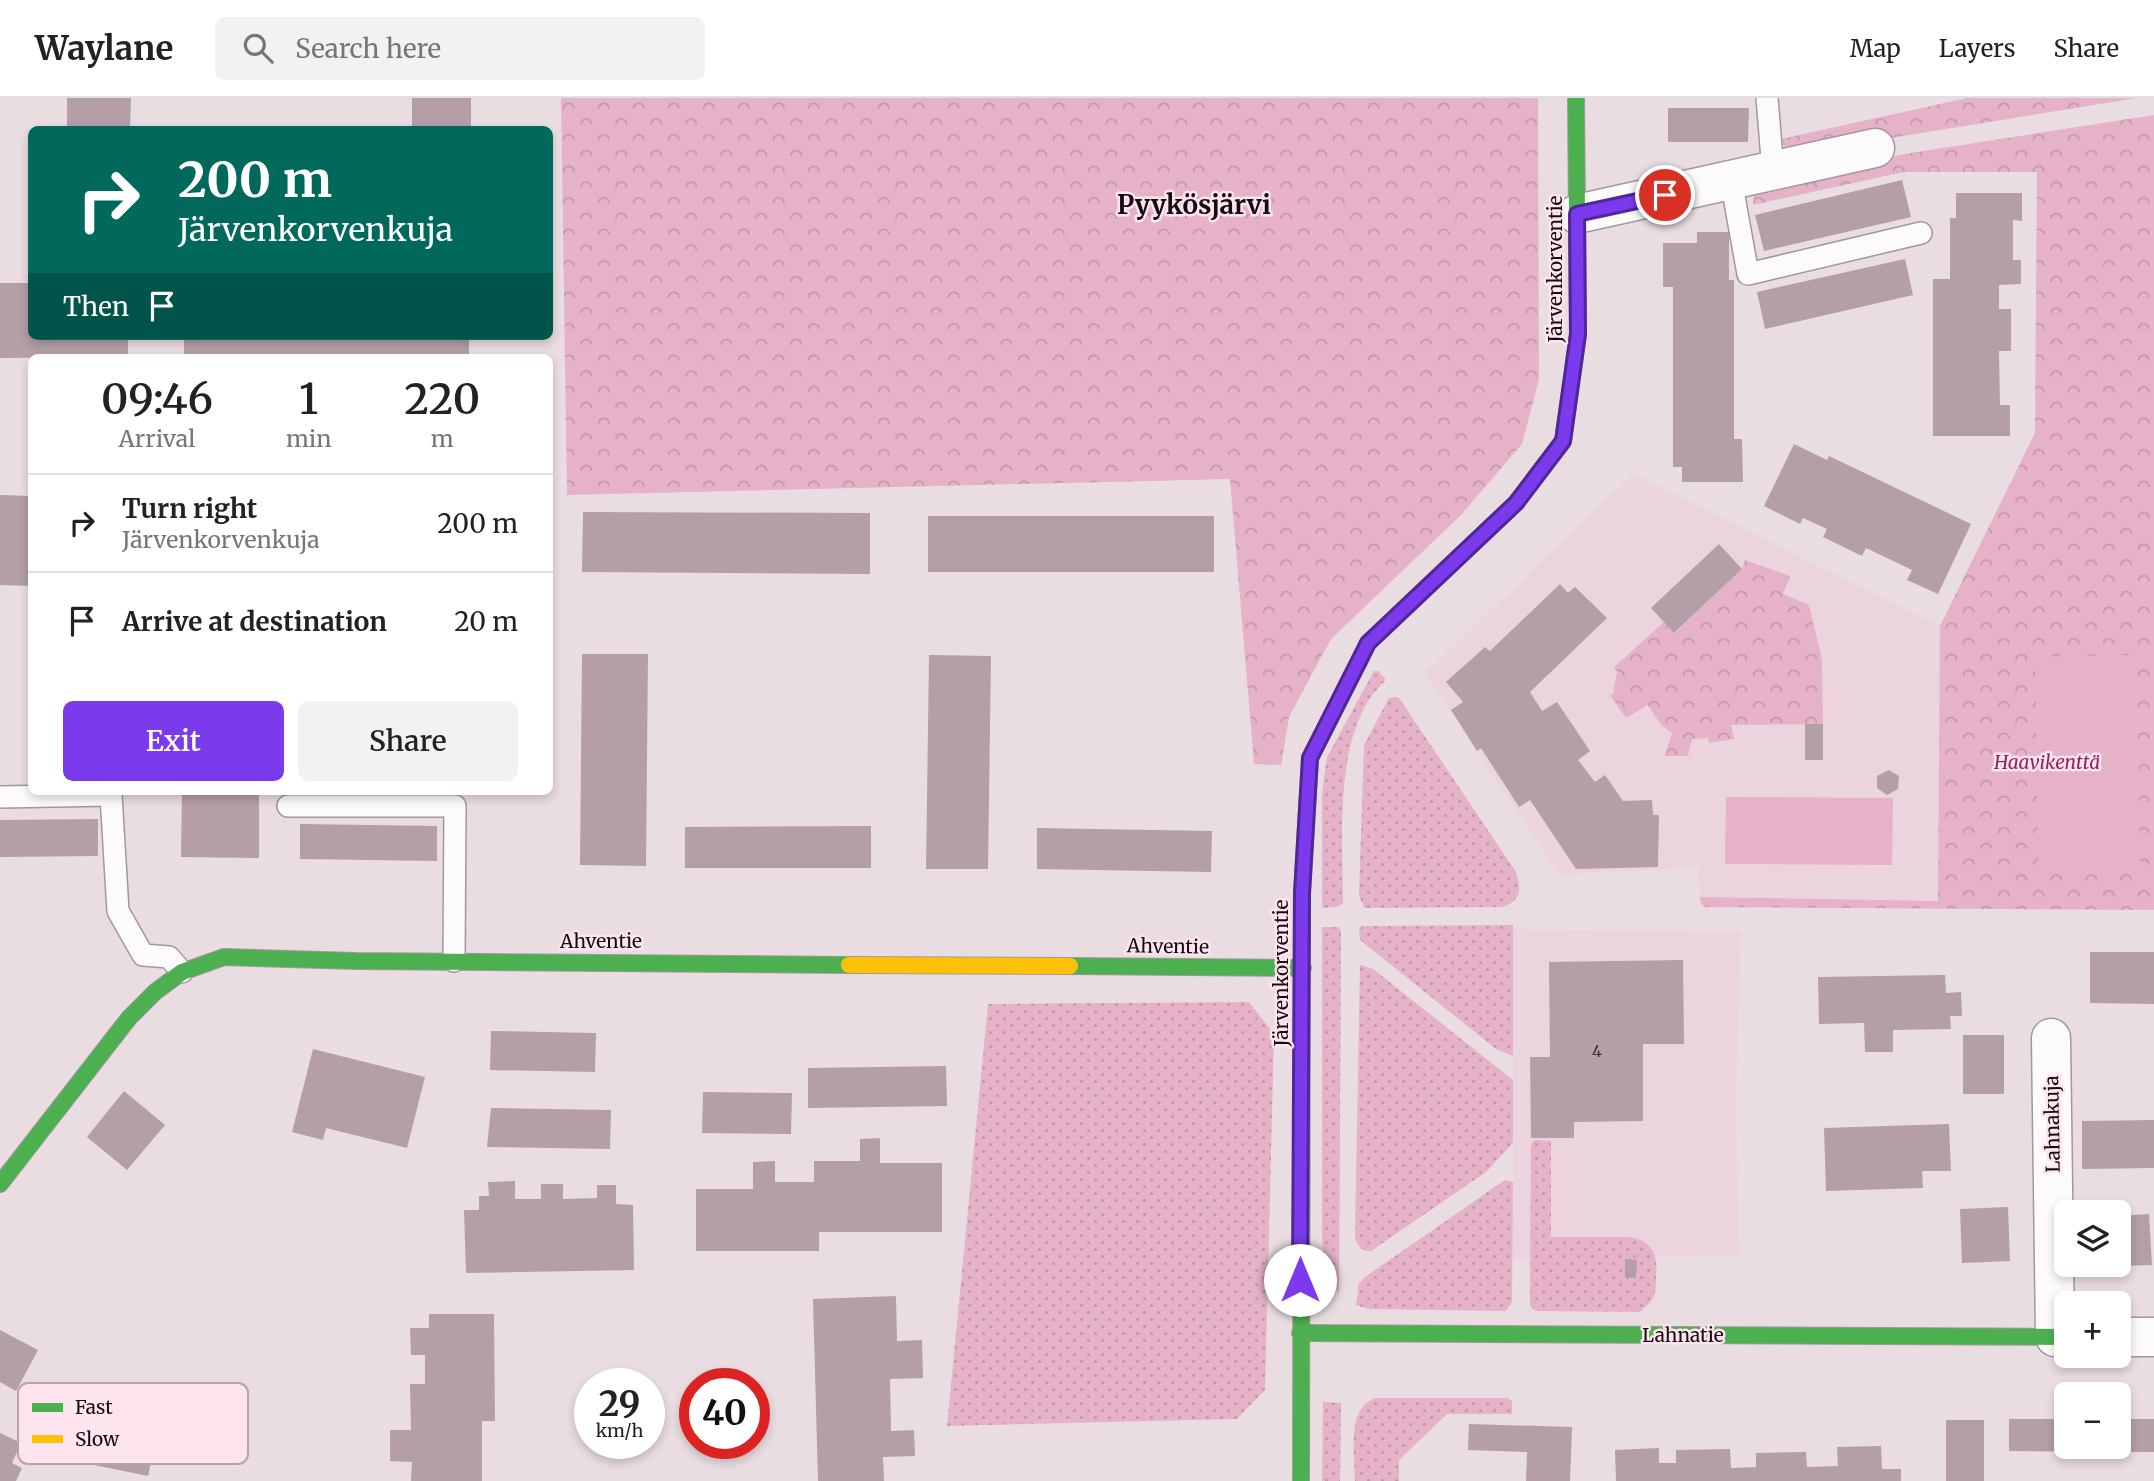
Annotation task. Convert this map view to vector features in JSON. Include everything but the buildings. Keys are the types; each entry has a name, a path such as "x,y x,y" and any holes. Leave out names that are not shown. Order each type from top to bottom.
{"street":[{"name":"Järvenkorventie","path":"1301,1481 1302,893 1310,758 1368,643 1516,503 1563,441 1578,334 1576,98"},
{"path":"1577,214 1875,148"},
{"name":"Ahventie","path":"0,1184 129,1018 155,992 182,972 223,957 356,961 1303,968"},
{"name":"Lahnakuja","path":"2051,1038 2059,1291"},
{"name":"Lahnatie","path":"1300,1333 2054,1337"},
{"path":"2131,1337 2154,1337"}],"lane":[{"path":"1767,98 1773,171"},
{"path":"1731,180 1748,274 1921,233"},
{"path":"0,797 111,795 117,911 143,955 169,957 182,972"},
{"path":"288,806 455,806 454,961"}],"shaded area":[{"path":"1633,474 1940,626 1938,902 1700,897 1698,867 1560,875 1425,673"},
{"path":"1513,929 1741,932 1736,1102 1739,1255 1513,1259"}],"green space":[{"path":"561,98 1538,98 1539,379 1522,444 1461,515 1331,639 1289,717 1281,765 1254,764 1230,479 567,495"},
{"path":"1967,98 2137,98 1885,139 1792,151 1784,146 1781,139"},
{"name":"Haavikenttä","path":"2154,115 2154,910 1705,907 1701,904 1700,897 1938,901 1940,626 2035,433 2037,172 1904,172 1753,205 1754,190 1904,154"},
{"path":"1745,560 1790,576 1783,594 1809,605 1822,659 1823,724 1731,725 1734,739 1709,743 1708,738 1692,739 1688,756 1665,756 1672,733 1661,725 1648,705 1626,718 1610,695 1613,694 1617,671 1614,667 1664,622 1675,633 1742,569"},
{"path":"2137,655 2140,870 2039,872 2035,657"},
{"path":"1374,671 1378,671 1385,681 1368,702 1356,727 1348,755 1342,817 1343,903 1336,907 1322,908 1322,793 1327,757"},
{"path":"1389,698 1399,698 1514,869 1519,892 1509,904 1502,907 1364,908 1359,895 1364,745"},
{"path":"1726,797 1893,798 1892,865 1725,864"},
{"path":"1513,925 1513,1056 1496,1049 1360,940 1359,929 1362,926"},
{"path":"1322,927 1338,927 1341,930 1339,1294 1327,1270 1322,1242"},
{"path":"1360,965 1373,969 1513,1080 1513,1143 1486,1172 1371,1251 1360,1248 1355,1238"},
{"path":"1249,1002 1274,1034 1265,1390 1237,1419 947,1426 988,1004"},
{"path":"1535,1140 1551,1141 1551,1237 1629,1237 1644,1242 1653,1251 1656,1263 1655,1292 1652,1300 1640,1312 1532,1309 1531,1144"},
{"path":"1505,1180 1513,1182 1512,1302 1506,1311 1369,1309 1356,1305 1359,1283 1365,1277"},
{"path":"1376,1398 1508,1398 1512,1401 1512,1414 1447,1414 1399,1460 1399,1481 1355,1481 1356,1421 1366,1403"},
{"path":"1323,1402 1341,1403 1340,1481 1322,1481"}],"traffic: fast":[{"path":"1568,406 1578,334 1576,98"},
{"path":"1301,1481 1302,893 1310,758 1359,662"},
{"path":"0,1184 129,1018 155,992 182,972 224,957 356,961 849,965"},
{"path":"1070,966 1303,968"},
{"path":"1300,1333 2054,1337"}],"traffic: slow":[{"path":"1359,662 1368,643 1516,503 1563,441 1568,406"},
{"path":"849,965 1070,966"}],"district":[{"name":"Pyykösjärvi","path":"1194,205"}],"route":[{"path":"1300,1280 1302,893 1310,758 1368,643 1516,503 1563,441 1578,334 1577,214 1665,195"}]}
